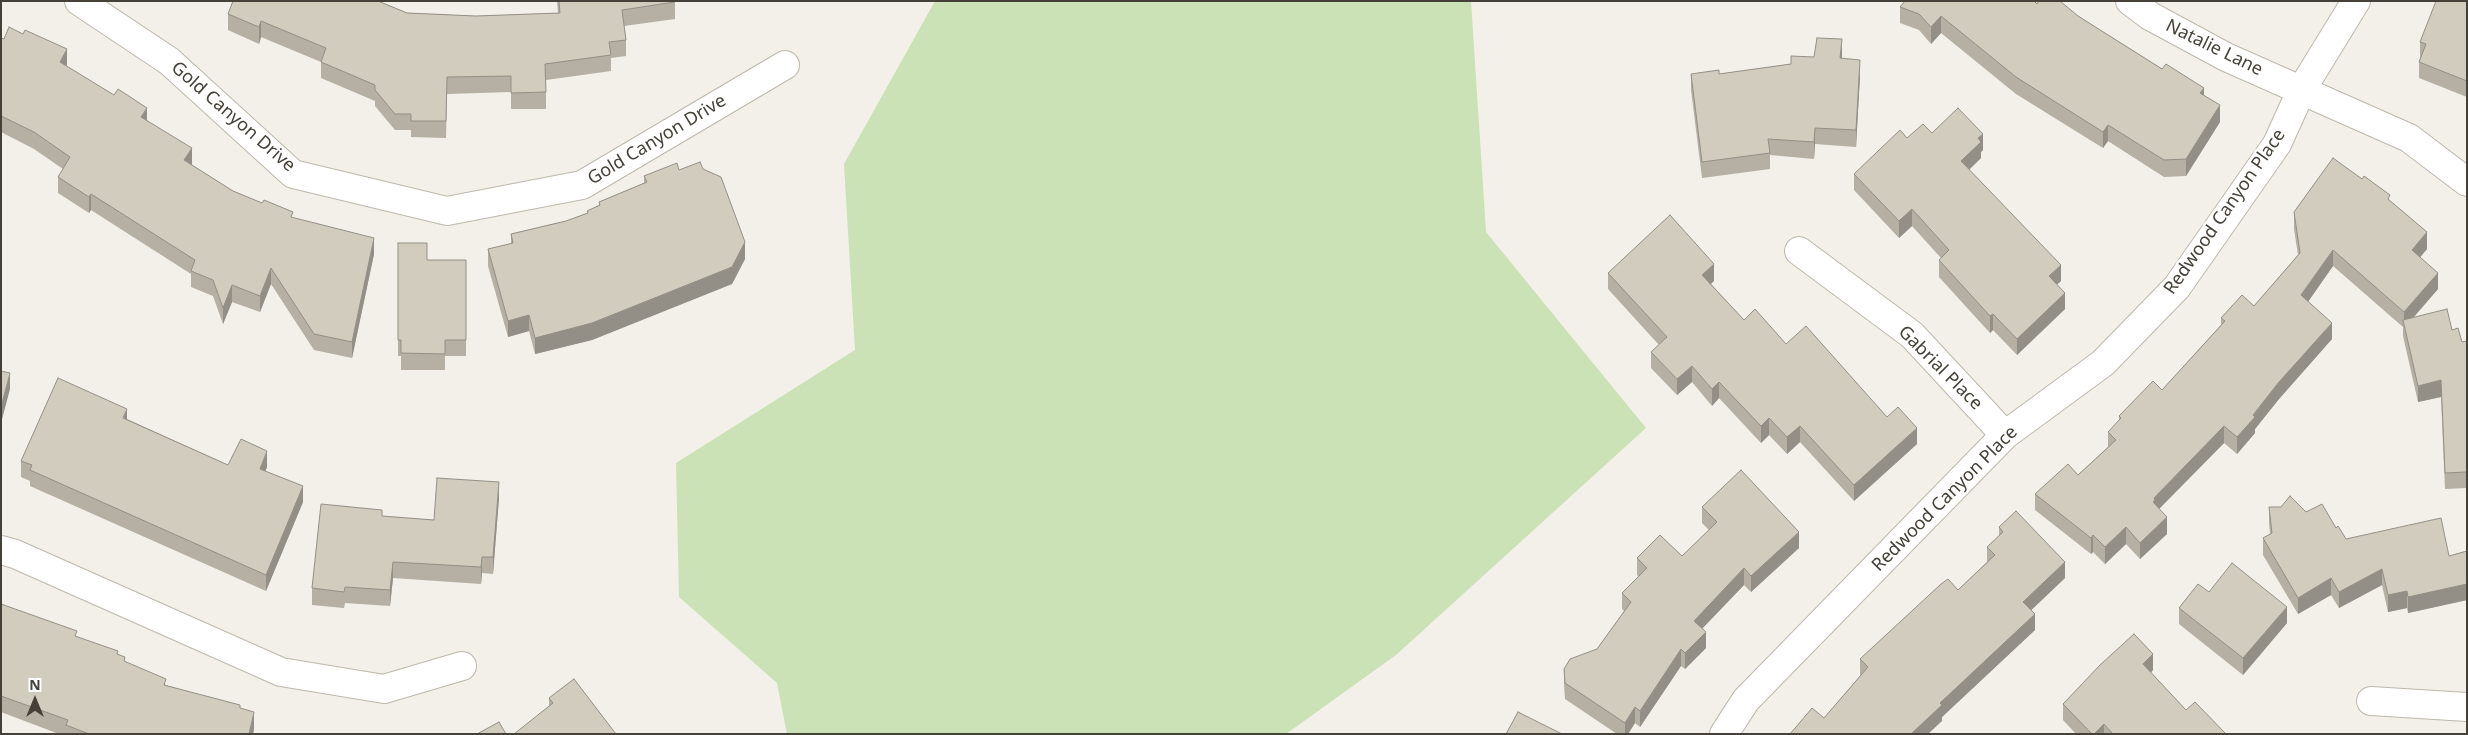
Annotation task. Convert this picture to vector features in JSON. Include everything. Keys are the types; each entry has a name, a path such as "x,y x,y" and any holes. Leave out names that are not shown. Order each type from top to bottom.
{"street":[{"name":"Gold Canyon Drive","path":"79,1 169,61 293,174 447,211 582,185 785,65"},
{"name":"Natalie Lane","path":"2130,1 2150,16 2226,57 2409,138 2467,182"},
{"name":"Redwood Canyon Place","path":"1724,734 1746,700 2005,435 2103,363 2177,287 2277,144 2302,89 2356,1"},
{"name":"Gabrial Place","path":"1799,251 1912,335 2005,435"},
{"path":"1,550 15,554 281,672 384,689 462,666"},
{"path":"2371,701 2467,707"}],"green space":[{"path":"935,1 1471,1 1486,232 1646,428 1396,655 1286,734 787,734 777,683 679,597 676,463 855,350 844,164"}],"building":[{"path":"233,1 378,1 407,13 476,16 560,13 559,1 675,2 622,10 626,40 609,42 611,55 545,64 546,92 511,93 511,76 447,77 446,121 411,121 411,114 395,114 375,90 375,85 321,62 326,48 261,21 259,27 228,14"},
{"path":"1905,1 2034,1 2037,4 2039,1 2060,1 2078,16 2162,69 2166,64 2204,88 2200,93 2220,105 2186,159 2164,160 2108,125 2103,132 2016,77 1941,16 1931,27 1919,14 1900,7"},
{"path":"2436,1 2467,1 2467,81 2419,62 2426,44 2420,42"},
{"path":"9,27 23,34 25,30 67,49 60,62 114,95 118,89 147,108 141,117 192,148 184,160 233,191 262,203 264,200 293,212 291,217 374,238 352,342 314,334 271,268 260,296 232,285 223,308 213,280 191,271 195,260 91,194 89,197 58,177 70,157 34,132 1,116 1,38 4,39"},
{"path":"1817,38 1842,39 1840,58 1860,60 1856,130 1815,128 1814,142 1768,139 1770,153 1702,162 1691,74 1719,70 1719,74 1791,64 1791,56 1814,57"},
{"path":"1958,108 1983,134 1978,138 1981,142 1961,161 2061,265 2049,276 2065,293 2017,339 1993,314 1990,316 1939,260 1949,250 1912,209 1899,221 1854,174 1900,130 1907,138 1923,124 1932,133"},
{"path":"2333,158 2362,179 2364,176 2390,195 2388,199 2427,232 2412,250 2438,273 2404,312 2333,250 2301,295 2332,323 2279,382 2253,415 2255,417 2237,437 2224,426 2154,498 2153,502 2167,517 2140,543 2126,527 2105,547 2093,535 2091,538 2035,494 2068,464 2078,475 2116,440 2108,432 2121,418 2119,416 2153,381 2162,390 2225,321 2221,318 2242,295 2254,306 2300,253 2294,212"},
{"path":"700,162 703,169 721,177 745,242 732,267 592,323 535,338 529,315 508,321 488,249 513,243 511,234 566,221 588,213 587,211 600,205 599,202 647,182 644,176 677,163 679,170"},
{"path":"1670,215 1714,264 1702,275 1744,320 1755,309 1786,344 1806,326 1887,417 1898,407 1917,428 1854,485 1800,426 1787,437 1769,418 1761,426 1719,382 1712,389 1692,366 1677,379 1651,352 1667,337 1608,273"},
{"path":"398,243 427,243 427,260 466,260 466,340 445,340 445,354 401,353 401,340 398,340"},
{"path":"2447,309 2452,330 2458,328 2462,342 2467,341 2467,472 2445,473 2441,380 2418,386 2403,320"},
{"path":"1,371 10,373 1,407"},
{"path":"58,378 127,409 123,418 228,465 241,439 267,451 260,469 303,486 266,575 30,470 32,465 21,461"},
{"path":"1741,470 1799,532 1751,576 1744,568 1694,621 1706,632 1685,653 1681,649 1640,711 1635,707 1625,723 1565,683 1564,669 1570,659 1597,649 1631,602 1622,593 1647,568 1637,558 1660,535 1682,556 1717,522 1702,507"},
{"path":"437,478 499,482 493,557 482,557 481,567 393,562 390,590 345,587 344,592 312,588 321,504 382,510 382,516 434,520"},
{"path":"2290,496 2306,512 2322,504 2336,528 2338,526 2346,539 2441,518 2449,556 2467,551 2467,584 2408,597 2407,591 2388,595 2382,569 2339,592 2331,578 2298,598 2263,538 2272,533 2269,507 2281,507"},
{"path":"2016,511 2065,562 2023,602 2035,614 1940,703 1942,705 1911,734 1790,734 1812,708 1824,718 1868,667 1860,659 1941,584 1948,579 1958,590 1995,555 1987,547 2003,532 1999,527"},
{"path":"2232,563 2287,607 2243,658 2179,608 2198,584 2209,592"},
{"path":"1,604 77,631 75,636 118,651 117,654 125,657 124,661 166,679 164,685 240,705 240,708 254,712 249,734 89,734 66,725 68,720 1,696"},
{"path":"2134,634 2153,654 2143,664 2186,710 2195,702 2226,734 2113,734 2104,724 2092,734 2063,704 2100,665"},
{"path":"574,679 616,734 514,734 553,703 549,698"},
{"path":"1518,712 1562,734 1506,734"},
{"path":"499,722 506,734 477,734"}]}
